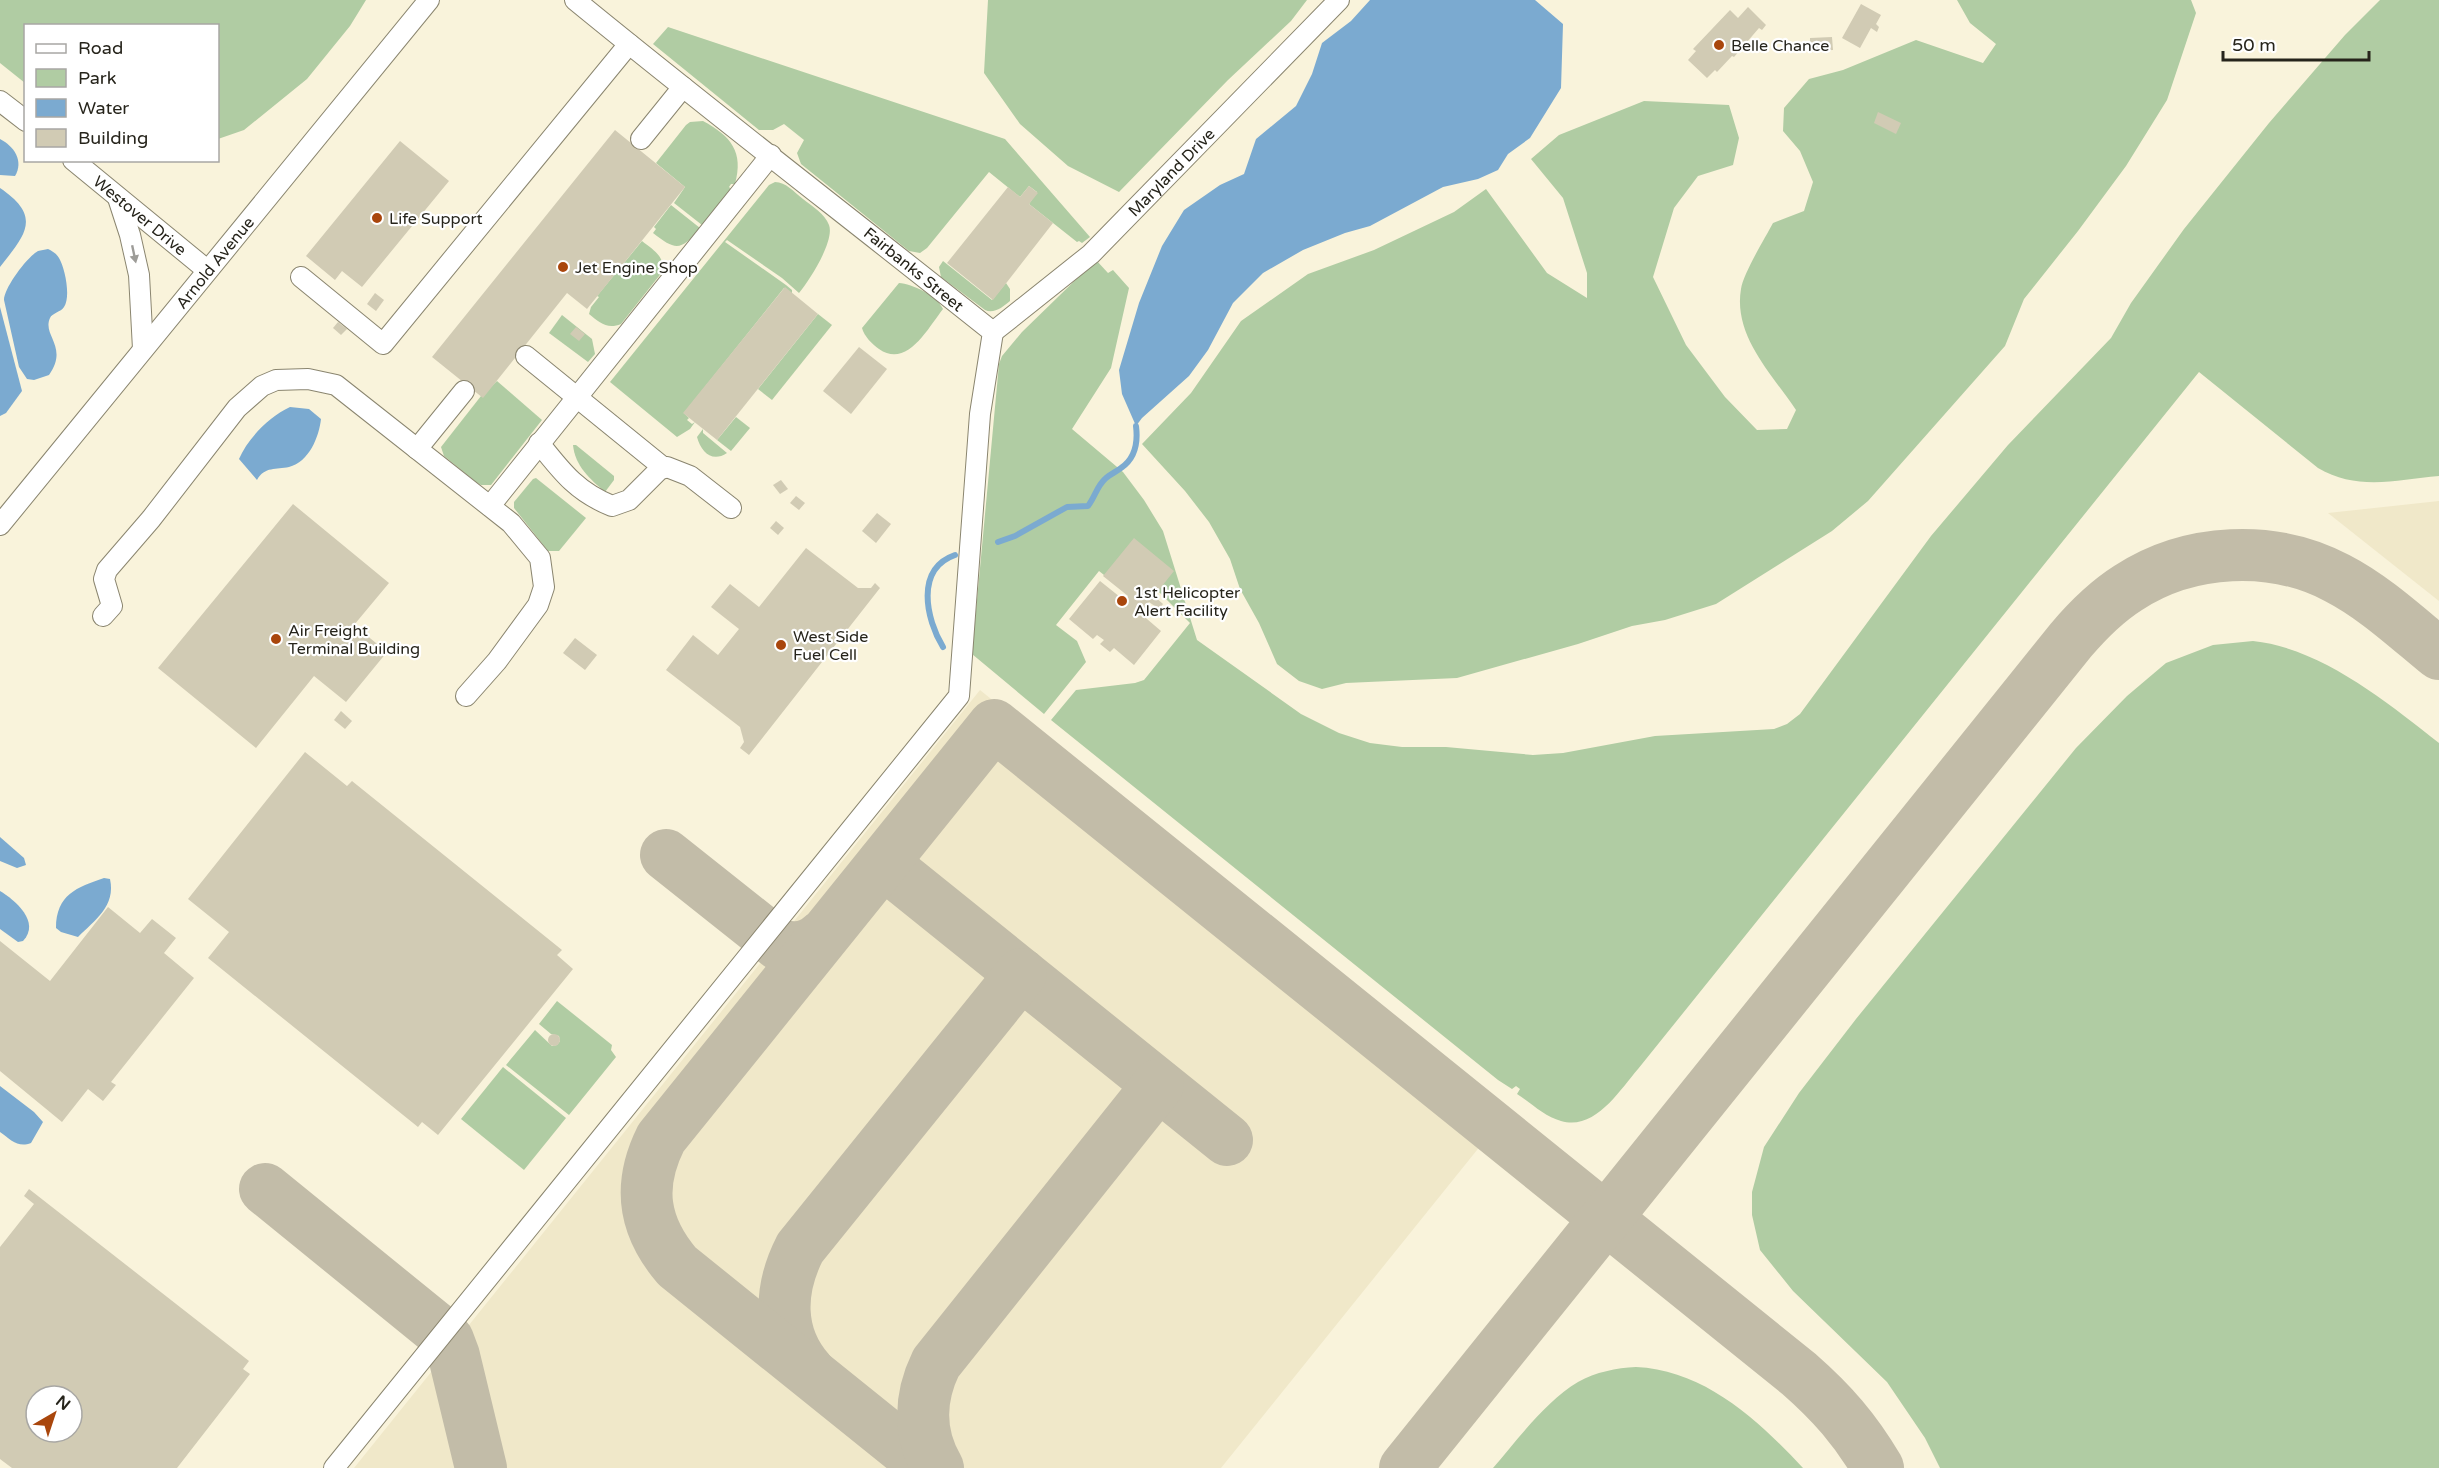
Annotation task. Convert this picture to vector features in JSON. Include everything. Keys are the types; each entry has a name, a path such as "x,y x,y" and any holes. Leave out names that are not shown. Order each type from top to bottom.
{"street":[{"name":"Arnold Avenue","path":"0,525 429,0"},
{"name":"Fairbanks Street","path":"575,0 993,332"},
{"name":"Maryland Drive","path":"993,332 1090,254 1339,0"},
{"path":"301,277 383,344 629,44"},
{"path":"641,139 683,87"},
{"path":"0,101 24,119"},
{"path":"490,506 771,155"},
{"name":"Westover Drive","path":"75,162 207,270"},
{"path":"118,198 130,235 139,275 143,349"},
{"path":"334,1468 959,696 980,414 993,332"},
{"path":"526,356 664,468"},
{"path":"103,616 112,606 104,579 107,570 151,519 237,408 262,386 276,380 308,378 336,385 511,523 540,558 544,587 538,605 497,661 466,696"},
{"path":"417,449 464,391"},
{"path":"539,443 582,491 591,498 612,506 629,500 659,470 667,467 690,476 731,508"}],"shaded area":[{"path":"2439,501 2439,601 2328,513"},
{"path":"980,690 1506,1114 1221,1468 354,1468"}],"green space":[{"path":"0,0 366,0 350,26 307,79 244,130 219,139 219,24 24,24 24,82 0,63"},
{"path":"988,0 1307,0 1291,21 1228,80 1119,192 1068,166 1020,124 984,73"},
{"path":"1957,0 2191,0 2196,13 2167,100 2126,166 2024,299 2005,346 1868,501 1832,531 1716,604 1665,620 1632,626 1578,644 1457,678 1346,683 1322,689 1299,681 1277,664 1259,623 1240,589 1230,559 1209,522 1185,491 1142,444 1191,393 1241,321 1308,274 1374,250 1454,212 1486,189 1547,273 1587,298 1587,273 1563,198 1531,159 1559,135 1644,101 1729,105 1739,138 1733,165 1698,176 1674,208 1653,277 1686,345 1725,397 1757,430 1787,429 1796,410 1756,354 1743,323 1740,306 1741,289 1746,274 1773,223 1804,211 1813,182 1800,151 1783,131 1784,108 1809,79 1843,70 1916,40 1983,63 1996,44 1970,23"},
{"path":"2380,0 2439,0 2439,476 2362,482 2333,475 2318,468 2199,372 1623,1088 1605,1107 1585,1120 1573,1123 1555,1119 1517,1094 1520,1089 1516,1086 1512,1089 1498,1080 1051,720 1076,690 1144,680 1190,623 1158,591 1104,575 1099,571 1056,625 1077,641 1086,662 1044,714 972,654 999,364 1002,356 1022,332 1096,260 1108,273 1113,270 1129,288 1111,368 1072,429 1123,472 1163,531 1197,640 1301,714 1339,733 1370,743 1533,755 1563,753 1655,736 1774,729 1787,724 1800,714 1931,536 2008,445 2111,338 2131,303 2184,229 2269,123 2345,35"},
{"path":"668,27 1005,139 1090,237 1082,243 1077,242 1029,204 1037,192 1029,186 1020,197 989,172 927,248 920,253 909,251 801,164 797,153 804,140 784,124 773,130 759,130 653,44"},
{"path":"703,121 728,139 733,146 738,163 735,184 731,184 729,187 731,189 702,225 674,203 685,187 656,163 686,125 690,122"},
{"path":"775,182 790,188 825,217 830,232 825,250 799,293 782,278 727,240 725,242 786,285 792,290 792,294 784,288 684,413 689,418 687,420 692,424 695,422 690,429 677,437 610,382 769,185"},
{"path":"671,205 700,228 688,241 678,246 667,243 653,233 656,229 654,227"},
{"path":"642,241 660,257 663,271 621,324 612,326 596,320 589,314 591,307 599,297 597,296"},
{"path":"943,261 992,300 1006,283 1010,289 1010,301 1001,308 985,310 941,277 939,267"},
{"path":"899,283 924,291 943,309 916,344 899,354 889,354 871,342 862,328"},
{"path":"818,314 832,325 772,400 758,389"},
{"path":"562,315 592,339 595,354 588,362 549,333"},
{"path":"497,381 542,420 491,485 481,485 444,456 441,447 481,396"},
{"path":"736,417 750,428 731,451 717,440"},
{"path":"703,429 703,433 727,453 717,457 704,451 697,437"},
{"path":"573,445 576,445 614,476 614,480 605,492 580,466"},
{"path":"536,478 586,518 559,551 548,551 514,508 514,502"},
{"path":"2253,641 2303,654 2352,679 2439,743 2439,1468 1940,1468 1925,1438 1887,1382 1793,1291 1760,1250 1752,1215 1752,1192 1764,1147 1799,1093 1856,1019 2076,748 2127,696 2166,663 2213,645"},
{"path":"557,1001 612,1045 611,1050 616,1057 569,1115 506,1065 535,1030 552,1046 557,1045 560,1041 559,1036 551,1034 539,1024"},
{"path":"503,1067 566,1118 524,1170 461,1119"},
{"path":"1636,1367 1661,1370 1685,1377 1708,1388 1749,1416 1803,1468 1493,1468 1532,1422 1566,1390 1599,1373"}],"water":[{"path":"1370,0 1535,0 1563,24 1561,88 1530,138 1508,154 1498,170 1478,179 1443,187 1370,226 1345,233 1303,250 1263,273 1233,303 1208,350 1189,376 1136,426 1122,394 1119,370 1139,303 1162,246 1184,210 1220,185 1244,174 1256,139 1296,106 1312,74 1322,43 1351,21"},
{"path":"0,139 10,146 16,155 18,170 15,176 0,175"},
{"path":"0,188 22,208 26,226 17,245 0,267"},
{"path":"48,249 57,255 61,263 65,275 67,297 64,307 51,316 48,324 56,349 54,365 49,375 34,380 27,379 19,367 4,300 8,288 22,266 33,254"},
{"path":"0,307 22,391 6,413 0,416"},
{"path":"290,407 309,409 321,419 312,448 296,464 271,469 264,472 257,480 239,459 248,443 260,429 274,416"},
{"path":"0,837 24,858 26,865 17,868 0,861"},
{"path":"104,878 110,879 111,889 103,912 78,937 61,932 56,928 57,917 64,900 77,889"},
{"path":"0,891 19,906 28,919 28,934 23,941 18,942 0,929"},
{"path":"0,1086 34,1112 43,1122 31,1143 18,1144 0,1132"}],"building":[{"path":"1861,4 1881,15 1876,24 1879,27 1877,32 1871,28 1860,48 1842,38"},
{"name":"Belle Chance","path":"1748,7 1766,25 1762,30 1759,28 1734,57 1732,56 1717,72 1715,70 1707,78 1688,60 1696,51 1693,49 1730,10 1738,18"},
{"path":"1832,37 1833,50 1810,51 1810,38"},
{"path":"1878,112 1901,123 1896,134 1874,123"},
{"name":"Jet Engine Shop","path":"615,130 685,187 587,309 567,293 483,398 432,357"},
{"name":"Life Support","path":"400,141 449,181 362,287 342,271 335,280 306,256"},
{"path":"1029,186 1038,193 1029,204 1053,223 993,300 947,263 1008,187 1020,197"},
{"path":"785,287 818,314 717,440 683,413"},
{"path":"375,293 384,300 376,311 367,304"},
{"path":"338,322 347,329 341,335 333,328"},
{"path":"576,327 585,334 579,341 570,334"},
{"path":"859,347 887,369 851,414 823,391"},
{"path":"781,480 788,489 780,494 773,485"},
{"path":"796,496 805,503 799,510 790,503"},
{"name":"Air Freight Terminal Building","path":"293,504 389,583 354,625 387,652 346,702 314,676 256,748 158,668"},
{"path":"877,513 891,524 876,543 862,531"},
{"path":"776,521 784,528 778,535 770,528"},
{"name":"1st Helicopter Alert Facility","path":"1134,538 1174,571 1154,596 1163,604 1159,609 1149,602 1140,613 1161,631 1134,665 1114,648 1110,652 1100,644 1104,640 1097,635 1093,639 1069,619 1100,581 1125,601 1128,596 1103,576"},
{"name":"West Side Fuel Cell","path":"806,548 858,588 871,588 875,583 880,588 749,755 740,748 744,742 740,727 666,670 693,635 718,655 739,629 711,607 730,584 759,607"},
{"path":"575,638 597,655 585,670 563,653"},
{"path":"341,711 352,721 345,729 334,720"},
{"path":"305,752 347,786 352,781 562,950 557,955 573,969 438,1135 422,1122 418,1127 208,958 229,932 188,899"},
{"path":"108,907 140,933 152,919 176,938 164,953 194,978 111,1082 116,1085 103,1101 88,1089 62,1122 0,1071 0,941 50,981"},
{"path":"556,1034 559,1035 559,1045 552,1046 549,1045 548,1038 549,1035"},
{"path":"29,1189 249,1361 243,1369 250,1374 177,1468 12,1468 0,1459 0,1247 34,1204 24,1196"}],"waterway":[{"path":"998,542 1015,536 1067,507 1088,506 1102,482 1126,464 1133,455 1137,438 1136,426"},
{"path":"943,647 932,623 928,596 929,583 934,571 942,562 955,555"}],"taxiway":[{"path":"1405,1468 2071,640 2112,599 2152,575 2204,558 2231,555 2286,560 2312,567 2351,586 2390,613 2439,654"},
{"path":"928,1468 677,1266 657,1236 651,1221 647,1205 647,1189 653,1156 661,1138 994,725 1799,1374 1842,1417 1878,1468"},
{"path":"666,855 778,944 801,947 821,937"},
{"path":"883,863 1227,1140"},
{"path":"809,1371 791,1342 785,1311 788,1279 800,1248 1021,974"},
{"path":"938,1468 927,1442 923,1416 926,1389 936,1363 1158,1085"},
{"path":"265,1189 448,1340 454,1356 481,1468"}],"place":[{"name":"Belle Chance","path":"1719,45"},
{"name":"Life Support","path":"377,218"},
{"name":"Jet Engine Shop","path":"563,267"},
{"name":"1st Helicopter Alert Facility","path":"1122,601"},
{"name":"Air Freight Terminal Building","path":"276,639"},
{"name":"West Side Fuel Cell","path":"781,645"}]}
